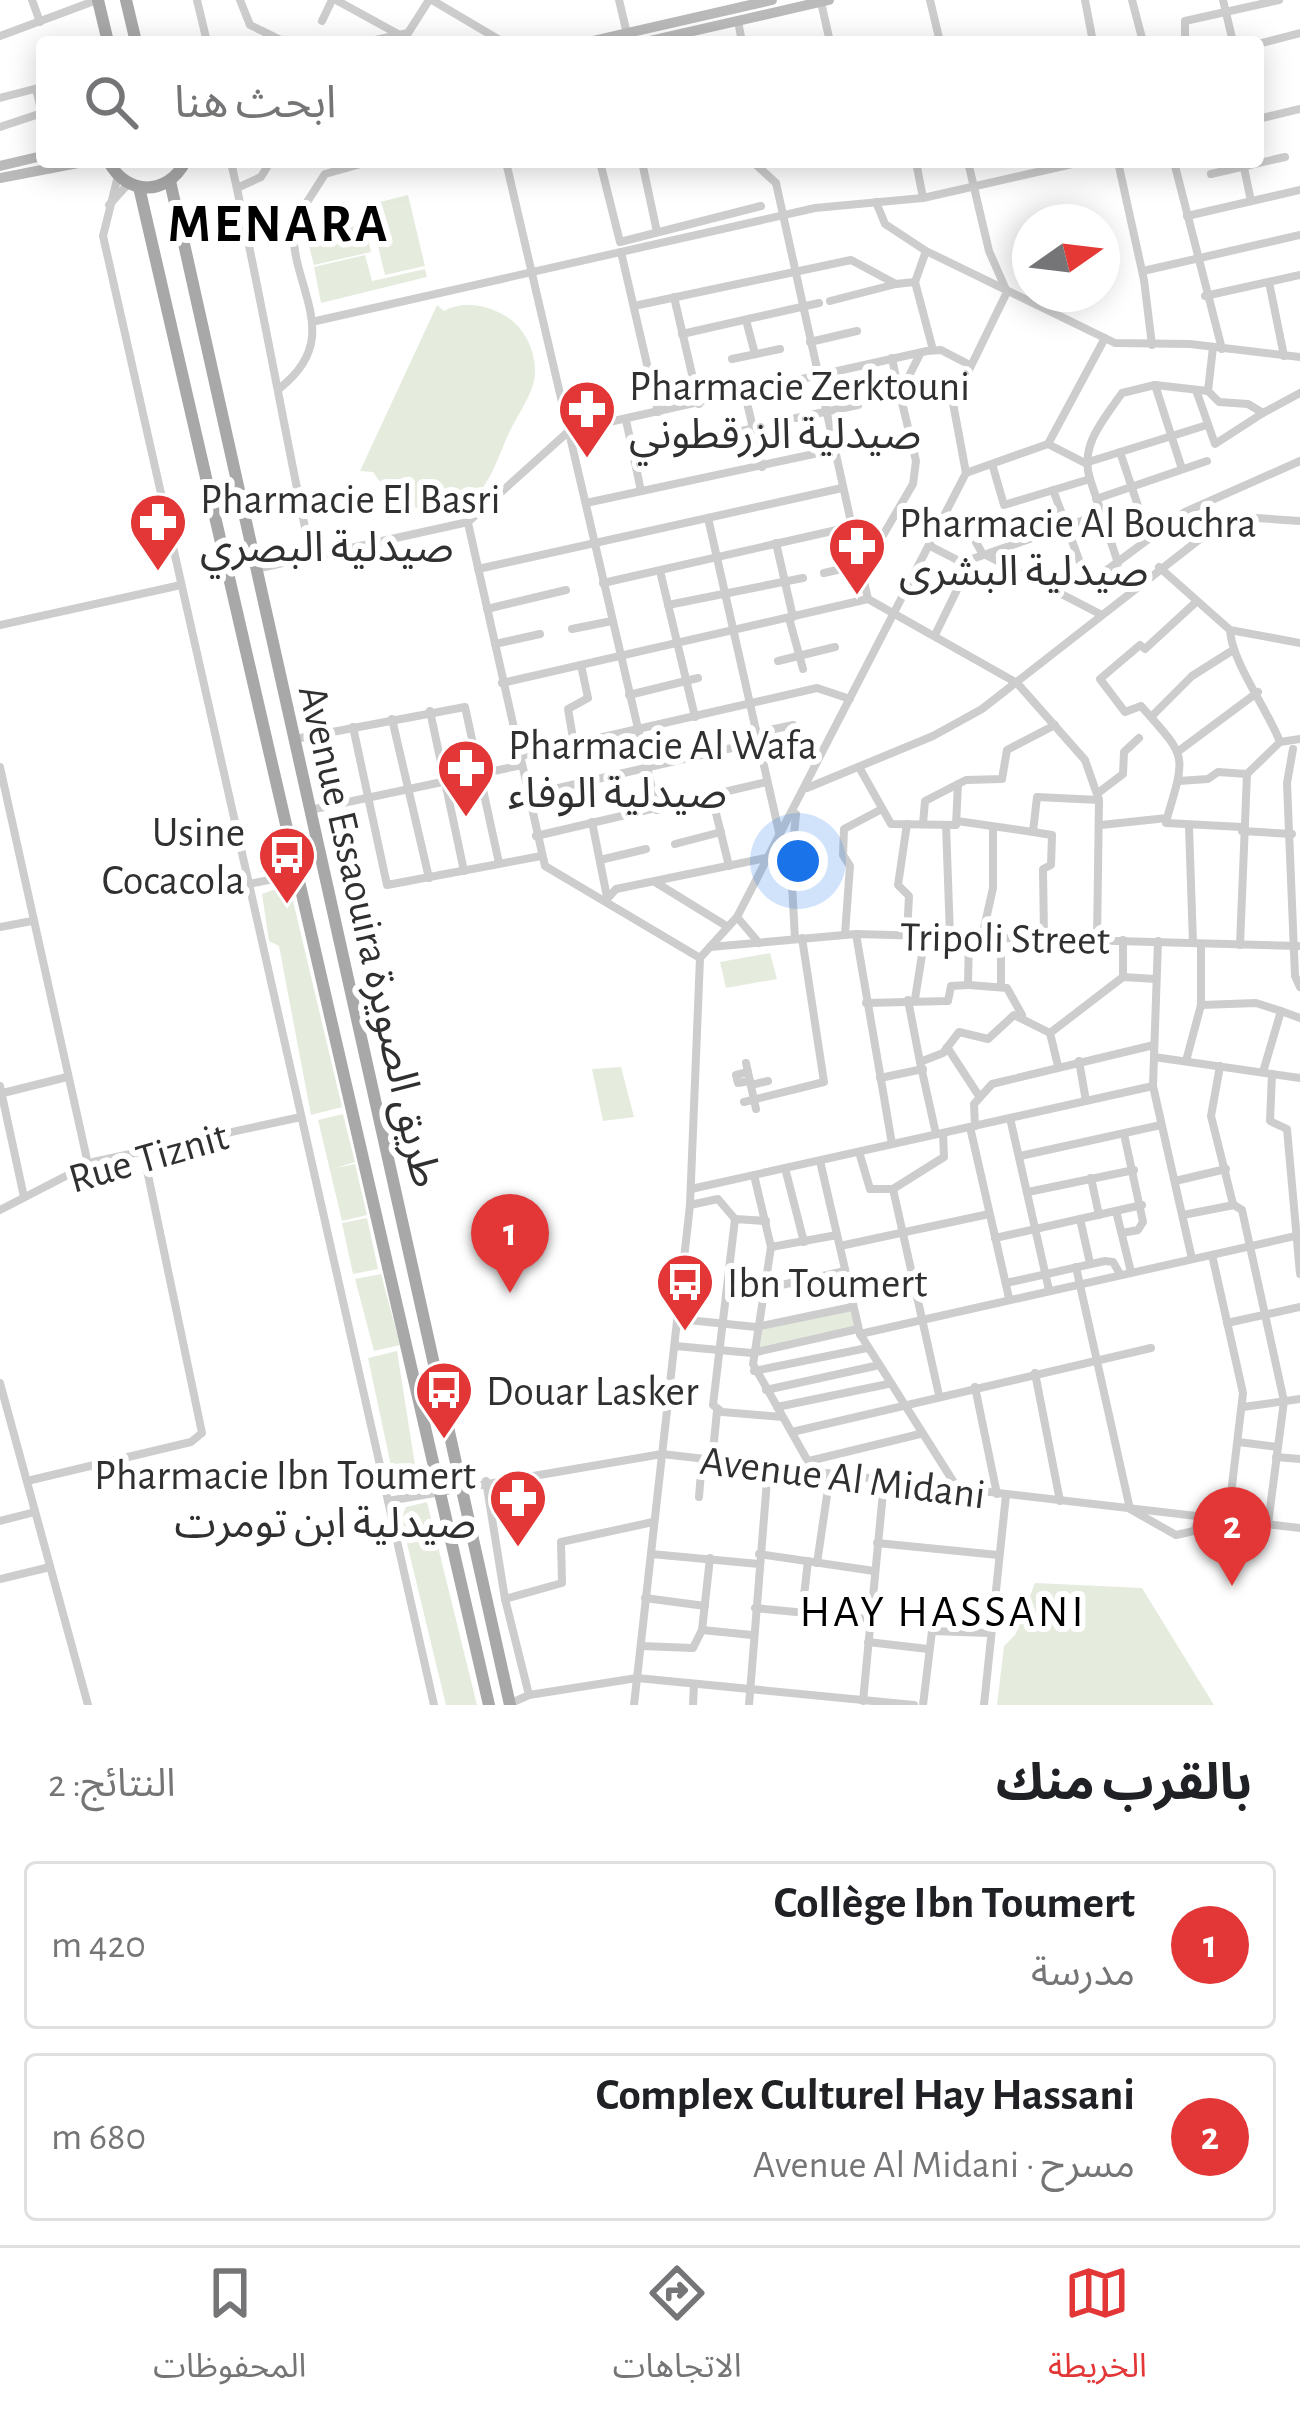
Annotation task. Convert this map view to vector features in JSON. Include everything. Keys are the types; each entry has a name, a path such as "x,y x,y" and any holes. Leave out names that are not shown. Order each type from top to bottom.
{"main road":[{"path":"98,0 107,36"},
{"path":"126,0 135,36"},
{"path":"113,168 128,182 170,181 180,168"},
{"name":"Avenue Essaouira طريق الصويرة","path":"170,181 510,1705"},
{"name":"Avenue Essaouira طريق الصويرة","path":"128,182 299,874 489,1705"}],"street":[{"path":"32,0 40,22"},
{"path":"0,36 98,0"},
{"path":"197,0 206,36"},
{"path":"240,0 250,25 273,36"},
{"path":"322,21 334,0 401,36 413,29 430,0 494,36"},
{"path":"619,0 628,36"},
{"path":"636,36 772,0"},
{"path":"930,0 939,36"},
{"path":"1084,0 1092,36"},
{"path":"1132,0 1141,36"},
{"path":"1223,0 1232,36"},
{"path":"1185,36 1183,22 1280,0"},
{"path":"671,36 825,1 829,36"},
{"path":"738,21 741,36"},
{"path":"479,26 481,36"},
{"path":"1264,42 1300,33"},
{"path":"0,98 36,89"},
{"path":"1264,118 1300,109"},
{"path":"0,127 36,115"},
{"path":"0,166 36,157"},
{"path":"1264,160 1285,157"},
{"path":"0,178 52,168"},
{"path":"232,168 311,556"},
{"path":"237,188 261,177 266,168"},
{"path":"316,321 310,313 293,224 325,173 345,168"},
{"path":"507,168 657,810"},
{"path":"602,168 620,242 761,206"},
{"path":"643,168 657,232"},
{"path":"762,168 772,175 782,215 868,599 1017,683 1085,760 1099,796 1101,825 1097,939"},
{"path":"917,168 923,198"},
{"path":"969,168 989,251 1007,292"},
{"path":"316,321 782,215 923,198 1056,168"},
{"path":"1119,168 1142,271 1152,345"},
{"path":"1175,168 1218,348 1208,391"},
{"path":"1211,174 1230,168"},
{"path":"1244,168 1252,201"},
{"path":"128,182 108,206 103,236 434,1705"},
{"path":"1187,216 1300,190"},
{"path":"877,202 885,224 926,251 1105,338 1300,357"},
{"path":"1142,271 1300,235"},
{"path":"926,251 915,282 933,350"},
{"path":"621,252 658,412"},
{"path":"634,306 851,260 896,284"},
{"path":"1205,296 1300,275"},
{"path":"682,334 915,282"},
{"path":"1269,282 1284,356"},
{"path":"634,1705 690,1204 700,958 737,917 947,515 966,473 952,408 1007,292"},
{"path":"674,297 699,404"},
{"path":"746,320 755,355"},
{"path":"280,388 299,370 316,321"},
{"path":"810,342 856,331"},
{"path":"966,473 1048,444 1105,338"},
{"path":"732,359 780,349"},
{"path":"253,569 468,522 569,431 933,350 970,365"},
{"path":"900,394 921,352"},
{"path":"824,573 859,565 884,538 913,484 916,461 892,358"},
{"path":"1084,464 1099,426 1122,393 1155,385 1208,391 1220,402 1249,404 1263,413"},
{"path":"1155,385 1181,469"},
{"path":"1196,390 1217,444 1300,393"},
{"path":"745,394 762,466"},
{"path":"796,418 858,405"},
{"path":"626,419 641,490"},
{"path":"1084,464 1207,424"},
{"path":"709,438 764,426"},
{"path":"586,503 865,443"},
{"path":"1048,444 1084,464 1118,563"},
{"path":"633,456 668,447"},
{"path":"1120,452 1148,537"},
{"path":"1086,584 1196,506 1300,460"},
{"path":"1096,499 1207,461"},
{"path":"993,467 1004,505 1090,479"},
{"path":"478,569 842,488"},
{"path":"1053,490 1086,584 1080,604"},
{"path":"935,635 967,565 982,553 1101,514"},
{"path":"947,515 971,532 982,553 1100,614"},
{"path":"707,518 779,834"},
{"path":"807,788 956,725 1017,683 1199,536 1230,523 1300,521"},
{"path":"468,522 536,836 549,872 700,958"},
{"path":"603,583 850,526"},
{"path":"776,543 803,669"},
{"path":"930,546 967,565"},
{"path":"1159,567 1230,630 1300,643"},
{"path":"660,571 695,717"},
{"path":"668,605 803,578"},
{"path":"0,625 182,585"},
{"path":"487,609 566,590"},
{"path":"502,683 868,599"},
{"path":"1166,823 1178,781 1180,750 1138,706 1125,712 1100,679 1140,645 1145,649 1196,603"},
{"path":"572,628 612,621"},
{"path":"1230,630 1231,651 1290,746 1287,783 1300,987"},
{"path":"494,644 540,634"},
{"path":"778,661 835,647"},
{"path":"1151,717 1192,676 1231,651"},
{"path":"574,744 568,710 588,698 581,665"},
{"path":"629,695 698,678"},
{"path":"310,810 480,774 574,744 821,688 850,699"},
{"path":"1180,750 1258,692"},
{"path":"295,739 464,707 499,863"},
{"path":"430,711 464,871"},
{"path":"392,719 429,878"},
{"path":"528,795 646,768 793,725"},
{"path":"923,824 924,802 958,784 1002,779 1007,750 1055,725"},
{"path":"353,727 385,882 541,856"},
{"path":"1033,832 1037,797 1099,796 1123,774 1124,752 1138,738"},
{"path":"1178,781 1208,779 1218,772 1247,774 1300,739"},
{"path":"859,767 887,823 951,823 1052,835 1052,865 1043,868 1044,938"},
{"path":"1,773 88,1164"},
{"path":"1240,945 1247,774"},
{"path":"536,836 767,782"},
{"path":"950,936 951,823 958,784"},
{"path":"712,796 729,866"},
{"path":"768,1081 748,1075 751,1104 824,1082 791,865 796,809"},
{"path":"880,810 844,827 843,855 850,866 850,934 892,1144"},
{"path":"592,822 606,901"},
{"path":"1101,825 1166,823 1292,834"},
{"path":"907,824 898,885 909,896 908,935"},
{"path":"1186,1061 1201,1004 1189,826"},
{"path":"982,937 992,888 993,827"},
{"path":"675,844 721,832"},
{"path":"600,860 646,849"},
{"path":"606,901 616,889 766,858"},
{"path":"249,884 299,874"},
{"path":"654,881 728,927"},
{"path":"737,917 759,944"},
{"path":"0,927 32,921"},
{"name":"Tripoli Street","path":"710,947 850,934 1296,946"},
{"path":"859,1152 871,1189 893,1189 944,1157 921,1065 912,999 925,935"},
{"path":"968,985 969,936"},
{"path":"1000,937 1001,986"},
{"path":"1123,940 1123,977"},
{"path":"1158,941 1153,1086 1192,1259"},
{"path":"1050,1033 1123,977 1156,979"},
{"path":"866,1003 946,1002 951,986 1001,986 1010,990 1022,1015 1050,1033 1058,1066"},
{"path":"1201,1004 1256,1003 1300,1018"},
{"path":"1281,1011 1267,1073 1270,1118 1288,1129 1300,1274"},
{"path":"880,1078 932,1060 959,1032 985,1040 1007,1019 1022,1015"},
{"path":"1009,1298 972,1127 973,1107 992,1084 1154,1045"},
{"path":"947,1047 980,1097"},
{"path":"1154,1057 1300,1078"},
{"path":"1078,1061 1087,1101"},
{"path":"1220,1066 1211,1116 1234,1205"},
{"path":"24,1197 2,1090 67,1077"},
{"path":"691,1189 1153,1086"},
{"name":"Rue Tiznit","path":"0,1210 88,1164 301,1117"},
{"path":"1010,1118 1049,1290"},
{"path":"1020,1156 1161,1125"},
{"path":"1122,1233 1141,1228 1142,1205 1124,1133"},
{"path":"27,1481 191,1442 202,1433 143,1151"},
{"path":"820,1161 859,1331 875,1366 958,1490"},
{"path":"785,1168 804,1242"},
{"path":"1175,1181 1226,1169"},
{"path":"1028,1192 1134,1170"},
{"path":"754,1175 771,1247 752,1353 754,1371 815,1474"},
{"path":"1091,1178 1099,1215"},
{"path":"893,1189 938,1396"},
{"path":"690,1204 718,1199 735,1219 766,1221"},
{"path":"994,1238 1142,1205"},
{"path":"1183,1215 1234,1205 1242,1210 1284,1401 1268,1524"},
{"path":"1117,1211 1131,1272"},
{"path":"840,1246 989,1214"},
{"path":"699,1497 717,1411 713,1405 718,1350 735,1219"},
{"path":"1080,1219 1090,1263"},
{"path":"771,1247 837,1234"},
{"path":"675,1346 752,1353 1297,1236"},
{"path":"1212,1255 1243,1408 1228,1519"},
{"path":"1006,1283 1111,1261 1120,1274"},
{"path":"1076,1267 1130,1509 1176,1535 1194,1531 1201,1516"},
{"path":"763,1289 845,1271"},
{"path":"1227,1323 1300,1306"},
{"path":"678,1319 756,1327 852,1307"},
{"path":"754,1371 867,1348"},
{"path":"792,1432 1150,1348"},
{"path":"766,1390 875,1366"},
{"path":"1035,1373 1060,1501"},
{"path":"0,1383 88,1705"},
{"path":"777,1407 888,1384"},
{"path":"975,1387 1002,1495 984,1705"},
{"path":"1243,1408 1300,1399"},
{"path":"717,1411 784,1417"},
{"path":"808,1461 920,1433"},
{"path":"0,1441 14,1437"},
{"path":"1238,1442 1300,1459"},
{"name":"Avenue Al Midani","path":"388,1501 662,1454 1300,1528"},
{"path":"749,1705 768,1468"},
{"path":"802,1612 830,1475"},
{"path":"486,1481 505,1599 529,1695"},
{"path":"862,1702 884,1482"},
{"path":"0,1521 34,1512"},
{"path":"505,1599 562,1582 561,1542 653,1522"},
{"path":"877,1543 998,1555"},
{"path":"651,1554 812,1562 874,1571"},
{"path":"640,1646 686,1651 702,1630 710,1558"},
{"path":"0,1579 50,1567"},
{"path":"645,1598 705,1606"},
{"path":"755,1608 869,1619"},
{"path":"510,1705 529,1695 637,1678 919,1705 930,1634 937,1628 989,1633"},
{"path":"702,1630 752,1635"},
{"path":"868,1642 928,1649"},
{"path":"693,1705 694,1684"}],"shaded area":[{"path":"408,195 425,266 385,275 368,205"},
{"path":"340,223 342,229 365,224 368,236 344,242 368,239 371,252 314,265 305,231"},
{"path":"365,255 372,281 425,269 427,277 321,303 314,267"},
{"path":"437,305 444,311 478,306 506,316 525,336 535,371 530,394 486,484 468,503 439,512 409,505 373,472 360,471"},
{"path":"289,884 342,1107 311,1115 279,946 269,941 262,894"},
{"path":"770,953 777,979 726,988 720,962"},
{"path":"621,1067 634,1117 603,1121 592,1069"},
{"path":"343,1114 355,1162 336,1168 355,1164 367,1215 342,1221 318,1120"},
{"path":"367,1218 378,1269 353,1274 342,1223"},
{"path":"381,1274 400,1345 374,1351 355,1279"},
{"path":"850,1310 856,1329 755,1349 758,1330"},
{"path":"397,1351 418,1484 394,1480 368,1358"},
{"path":"427,1502 477,1705 446,1705 401,1519 406,1507"},
{"path":"1035,1583 1142,1588 1214,1705 997,1705 1004,1646 1015,1635"}],"place":[{"name":"Pharmacie Zerktouni صيدلية الزرقطوني","path":"587,460"},
{"name":"Pharmacie El Basri صيدلية البصري","path":"158,573"},
{"name":"Pharmacie Al Bouchra صيدلية البشرى","path":"857,597"},
{"name":"Pharmacie Al Wafa صيدلية الوفاء","path":"466,819"},
{"name":"Usine Cocacola","path":"287,906"},
{"name":"Collège Ibn Toumert","path":"510,1293"},
{"name":"Ibn Toumert","path":"685,1333"},
{"name":"Douar Lasker","path":"444,1441"},
{"name":"Pharmacie Ibn Toumert صيدلية ابن تومرت","path":"518,1549"},
{"name":"Complex Culturel Hay Hassani","path":"1232,1586"}],"district":[{"name":"MENARA","path":"279,222"},
{"name":"HAY HASSANI","path":"943,1610"}]}
